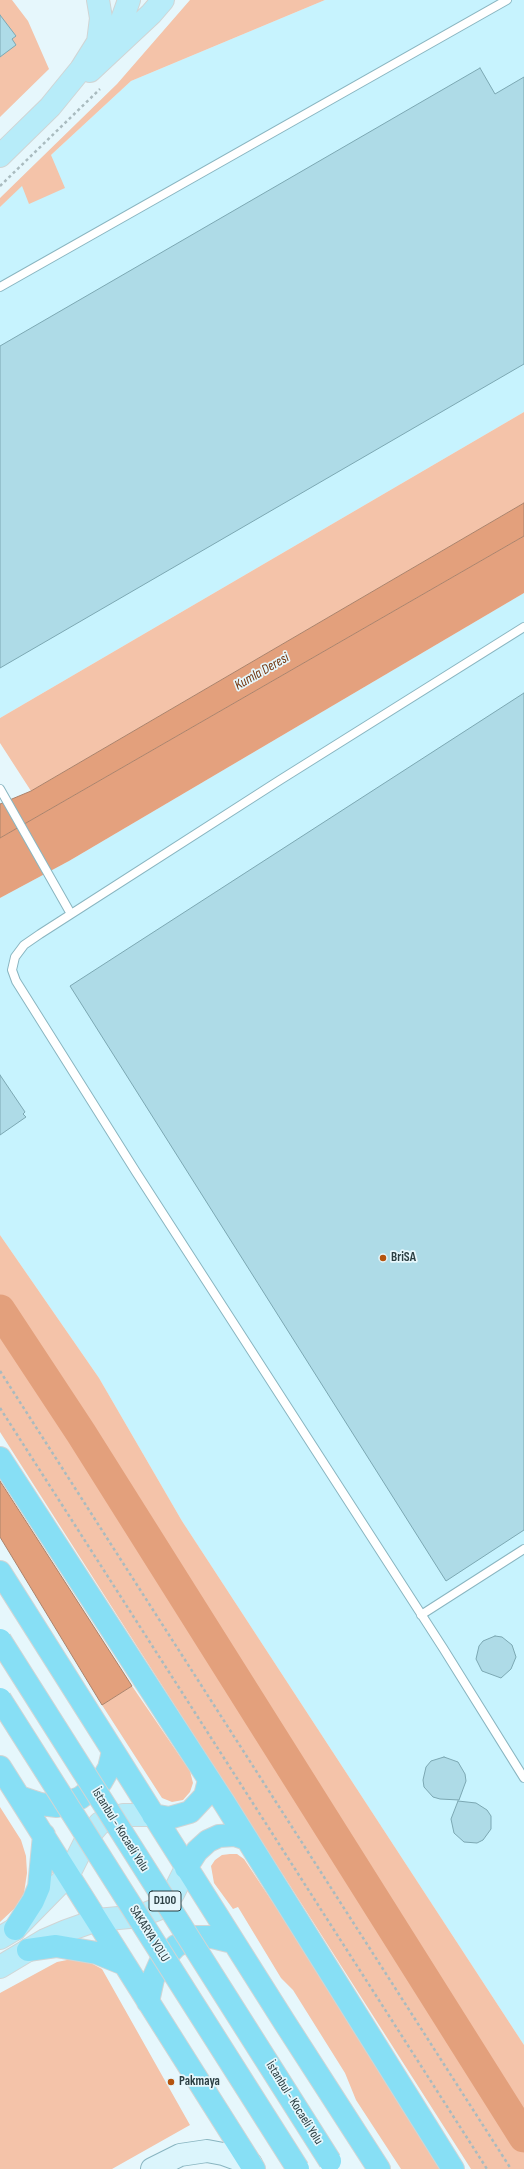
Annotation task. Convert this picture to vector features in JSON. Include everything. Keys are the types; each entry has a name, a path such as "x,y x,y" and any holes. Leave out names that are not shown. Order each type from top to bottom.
{"highway":[{"path":"0,1458 247,1839 453,2169"},
{"path":"0,1572 186,1868 379,2169"},
{"name":"İstanbul - Kocaeli Yolu","path":"0,1640 333,2165"},
{"name":"SAKARYA YOLU","path":"0,1699 298,2169"},
{"path":"19,1797 40,1804 57,1806 80,1798 101,1782 109,1768 113,1751"},
{"path":"0,1766 253,2167"},
{"path":"153,1815 169,1818 190,1812 206,1796 209,1780"},
{"path":"7,1933 33,1901 39,1887 44,1835"},
{"path":"186,1868 197,1851 208,1841 219,1836 235,1835 247,1839"},
{"path":"148,2002 153,1979 160,1963 176,1946 194,1937 212,1937 233,1942"},
{"path":"28,1950 56,1946 97,1953 124,1964"}],"main road":[{"path":"98,0 101,18 98,42"},
{"path":"50,107 81,69 98,42 106,24 111,0"},
{"path":"82,79 110,43 119,28 129,0"},
{"path":"0,156 50,107 151,14 162,0"},
{"path":"7,1933 69,1874 87,1838 100,1824 123,1815 153,1815"},
{"path":"0,1967 45,1940 98,1920 140,1916 158,1909 173,1894 186,1868"}],"street":[{"path":"152,2169 180,2155 207,2151 224,2154 253,2167"}],"lane":[{"path":"0,287 507,0"},
{"path":"524,627 71,914 24,946 15,957 12,970 16,981 140,1179 421,1615 524,1778"},
{"path":"0,789 71,914"},
{"path":"421,1615 524,1549"}],"path":[{"path":"0,186 104,85"},
{"path":"0,1371 511,2169"},
{"path":"0,1408 487,2169"}],"shaded area":[{"path":"0,0 12,0 28,21 49,69 0,117"},
{"path":"190,0 325,0 131,81 51,155 65,188 29,204 22,186 0,207 0,198 117,84"},
{"path":"325,0 524,0 524,412 0,718 0,207 51,155 131,81"},
{"path":"524,412 524,503 31,791 0,743 0,718"},
{"path":"524,536 524,593 69,861 0,898 0,838"},
{"path":"524,593 524,2045 182,1521 99,1378 0,1235 0,898 69,861"},
{"path":"0,1235 99,1378 182,1521 524,2045 524,2169 471,2169 0,1432"},
{"path":"132,1686 190,1771 193,1783 190,1792 183,1800 172,1802 162,1798 102,1705"},
{"path":"0,1807 21,1840 26,1856 27,1873 24,1893 15,1908 0,1922"},
{"path":"237,1854 244,1859 323,1978 443,2169 401,2169 356,2100 345,2073 293,1990 281,1978 238,1907 233,1909 214,1883 211,1866 215,1860 222,1855"},
{"path":"72,1959 89,1962 102,1969 190,2125 112,2169 0,2169 0,1993 57,1962"}],"water":[{"name":"Kumla Deresi","path":"524,503 524,536 0,838 0,804 31,791"},
{"path":"0,1481 132,1686 102,1705 0,1537"}],"building":[{"path":"0,15 16,36 12,39 16,45 0,57"},
{"path":"480,68 495,94 524,77 524,364 0,668 0,346"},
{"name":"BriSA","path":"524,693 524,1530 446,1581 70,986"},
{"path":"0,1075 25,1112 23,1114 26,1117 0,1135"},
{"path":"495,1636 502,1637 512,1645 516,1657 511,1669 501,1678 482,1671 476,1659 479,1646 483,1641"},
{"path":"444,1757 458,1762 465,1774 466,1781 459,1800 433,1797 424,1787 423,1780 426,1767 431,1761"},
{"path":"458,1801 476,1803 487,1810 491,1816 491,1829 483,1840 477,1843 464,1842 454,1833 451,1819"}],"waterway":[{"path":"0,1310 81,1433 524,2137"}],"place":[{"name":"BriSA","path":"383,1258"},
{"name":"Pakmaya","path":"171,2082"}]}
